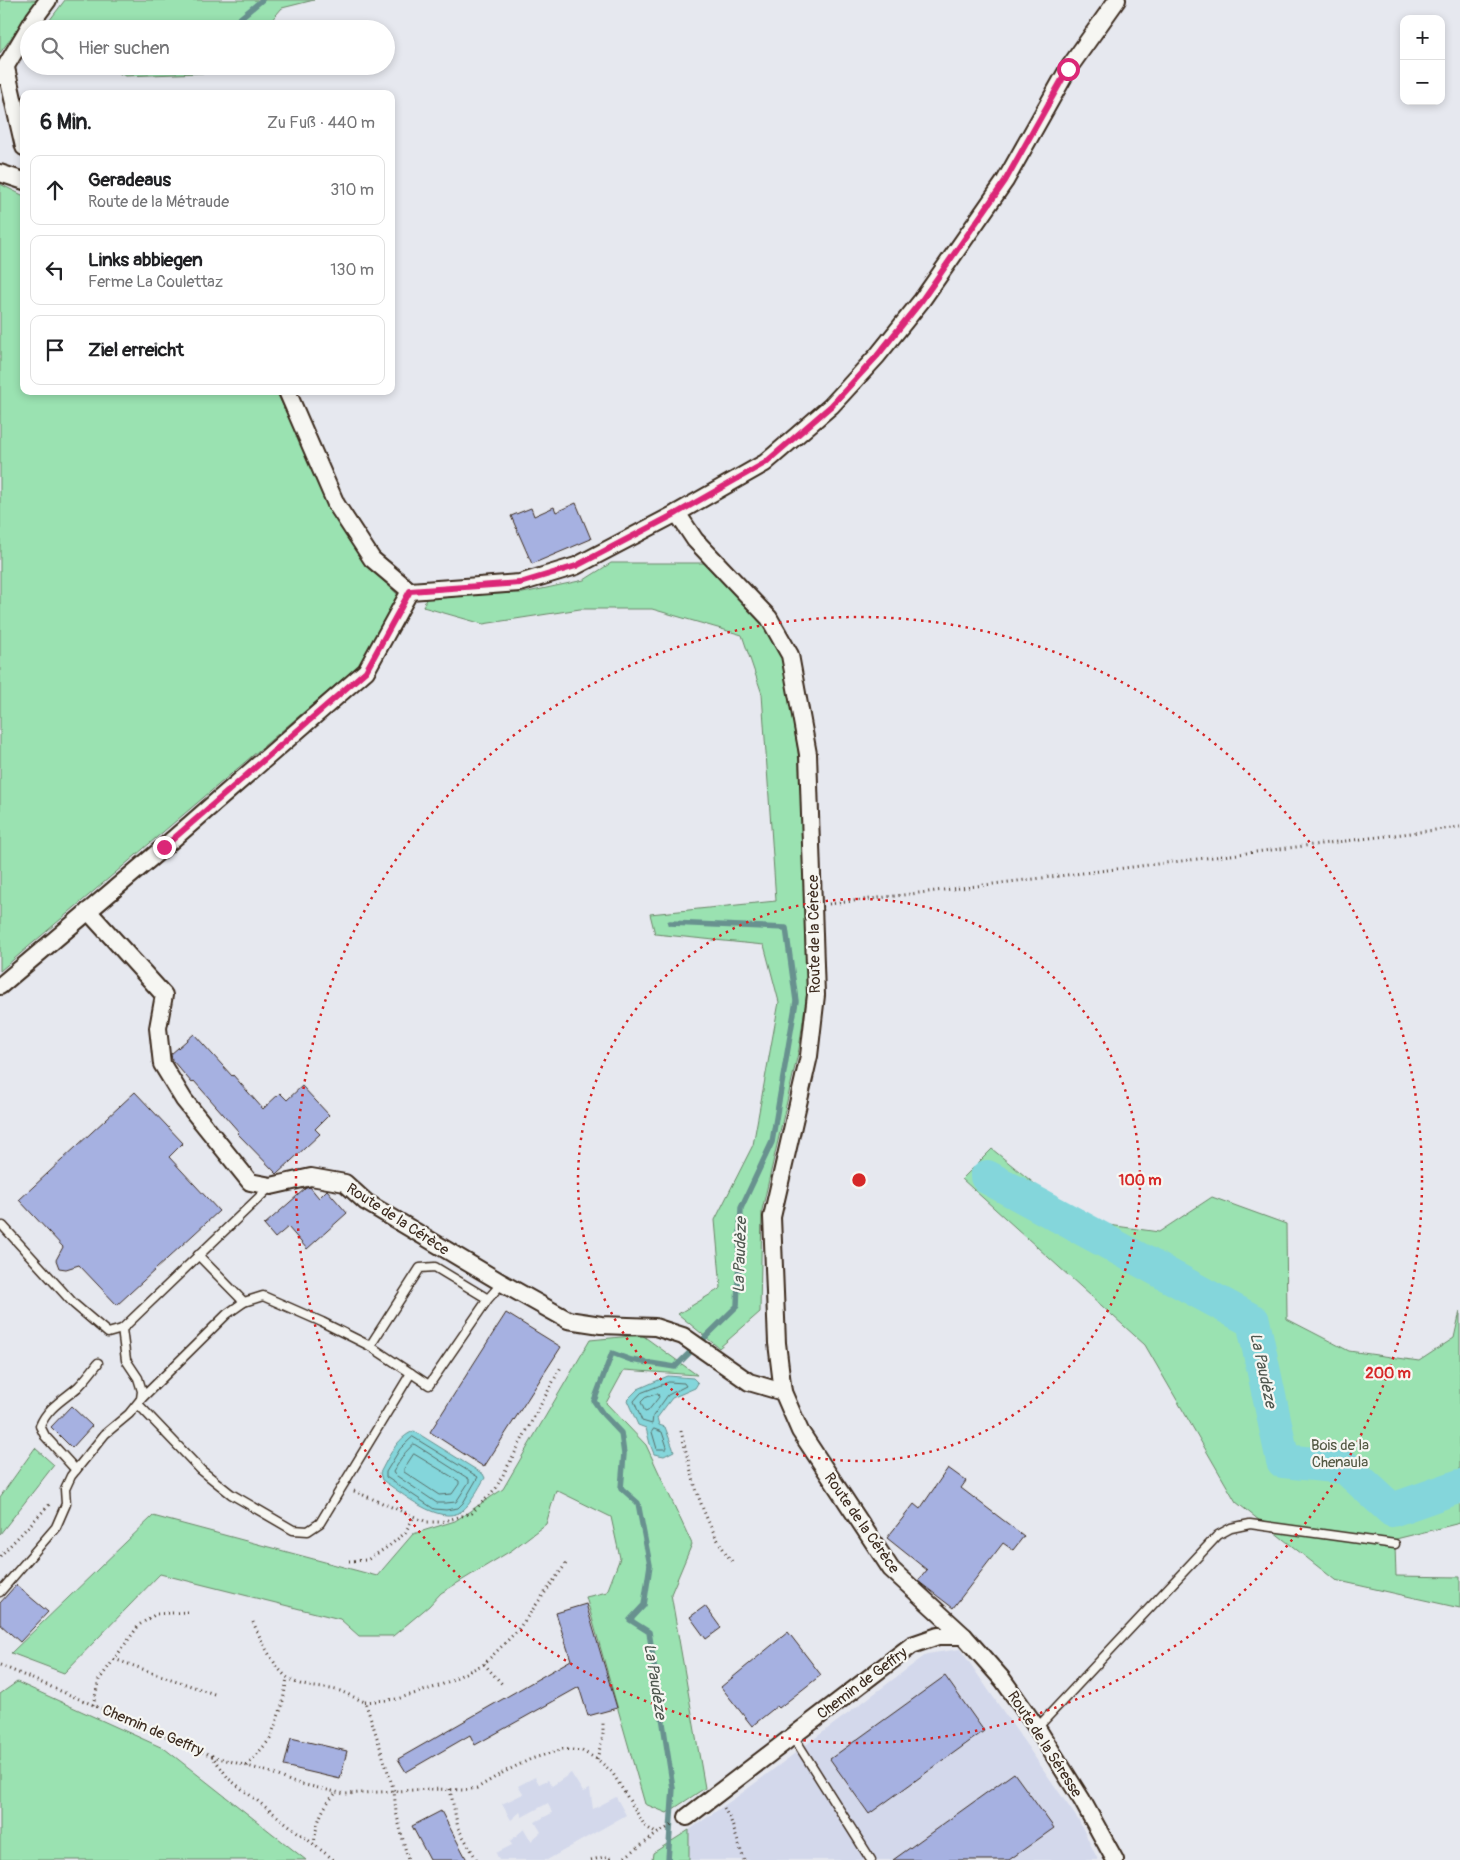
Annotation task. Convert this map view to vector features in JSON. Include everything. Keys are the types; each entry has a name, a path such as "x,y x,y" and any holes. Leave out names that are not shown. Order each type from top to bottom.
{"street":[{"path":"33,20 48,0"},
{"path":"289,395 336,504 372,559 410,591 520,583 576,566 677,513 765,463 831,406 877,356 922,300 1005,181 1068,69 1117,0"},
{"path":"20,43 3,72 20,133"},
{"path":"0,173 20,179"},
{"name":"Route de la Cérèce","path":"677,513 695,540 769,618 790,655 808,754 816,995 808,1056 772,1217 777,1343 783,1392 800,1431 891,1569 964,1636"},
{"path":"0,986 164,847 366,671 410,591"},
{"name":"Route de la Cérèce","path":"88,911 164,995 158,1028 162,1064 184,1100 250,1182 271,1186 312,1177 345,1184 366,1202 568,1320 601,1325 655,1327 683,1336 749,1382 783,1392"},
{"name":"Chemin de Geffry","path":"687,1817 912,1645 938,1636 964,1636"},
{"name":"Route de la Séresse","path":"964,1636 1003,1680 1037,1728 1082,1800 1115,1860"}],"lane":[{"path":"3,1226 74,1304 108,1333 122,1329 271,1186"},
{"path":"198,1255 244,1302"},
{"path":"370,1346 420,1268 435,1267 488,1299"},
{"path":"0,1592 56,1527 66,1504 64,1490 76,1470 105,1434 129,1414 227,1314 244,1302 262,1296 314,1318 370,1346 429,1385 488,1299 502,1283"},
{"path":"122,1329 126,1360 138,1378 142,1390 139,1402"},
{"path":"76,1470 45,1436 40,1426 44,1415 57,1402 80,1385 98,1363"},
{"path":"139,1402 202,1470 224,1488 292,1530 308,1531 320,1523 411,1373"},
{"path":"1037,1728 1218,1535 1230,1528 1250,1524 1395,1544"},
{"path":"793,1736 871,1860"}],"path":[{"path":"814,906 1460,827"},
{"path":"342,1486 427,1522 441,1522 472,1513 496,1488 562,1366"},
{"path":"681,1431 695,1487 710,1528 719,1545 733,1563"},
{"path":"0,1556 64,1490"},
{"path":"348,1561 367,1560 389,1546 405,1533 414,1516"},
{"path":"253,1622 261,1640 287,1678 309,1687 340,1691 365,1702 397,1699 439,1686 484,1664 517,1631 568,1561"},
{"path":"93,1705 99,1680 139,1626 156,1614 188,1612"},
{"path":"114,1659 217,1695"},
{"path":"484,1664 502,1684"},
{"name":"Chemin de Geffry","path":"0,1665 212,1756 229,1779 334,1860"},
{"path":"247,1766 270,1739 282,1706 287,1678"},
{"path":"365,1702 394,1791 396,1812 408,1860"},
{"path":"597,1759 603,1736 602,1722"},
{"path":"212,1756 272,1772 292,1782 345,1794 477,1788 531,1759 563,1749 582,1751 597,1759 612,1772 645,1826 657,1834 621,1860"},
{"path":"450,1790 458,1828 477,1860"},
{"path":"314,1845 320,1815 336,1792"},
{"path":"716,1794 730,1821 744,1860"},
{"path":"591,1860 609,1856 612,1860"}],"shaded area":[{"path":"960,1649 1079,1821 1098,1860 689,1860 689,1830 738,1796 927,1654"},
{"path":"571,1773 583,1792 590,1789 593,1809 616,1797 626,1815 547,1860 499,1860 496,1853 512,1845 510,1841 524,1829 531,1841 541,1832 535,1822 552,1813 548,1803 522,1817 520,1812 511,1820 502,1804 523,1794 518,1786 535,1777 539,1784 548,1780 552,1786"}],"green space":[{"path":"0,0 39,0 24,20 20,20 20,26 0,53"},
{"path":"65,0 314,0 282,8 272,20 50,20"},
{"path":"0,184 20,194 20,395 278,395 332,509 365,563 398,595 360,664 0,971"},
{"path":"611,563 706,563 760,620 782,654 798,751 808,920 807,992 799,1049 762,1210 760,1312 719,1348 678,1314 721,1288 715,1220 753,1145 779,1002 764,945 655,934 650,914 776,901 762,694 742,635 652,609 580,609 483,624 423,607 427,596 523,593 584,580"},
{"name":"Bois de la Chenaula","path":"992,1149 1080,1221 1159,1232 1212,1197 1286,1224 1287,1319 1349,1351 1419,1361 1454,1338 1460,1311 1460,1523 1396,1539 1395,1545 1396,1576 1460,1577 1460,1608 1335,1580 1236,1502 1145,1345 962,1179"},
{"path":"642,1335 697,1375 624,1370 606,1403 646,1445 692,1544 671,1594 705,1788 667,1813 645,1804 586,1597 607,1592 620,1558 611,1517 556,1490 546,1524 512,1550 441,1593 429,1606 393,1636 359,1636 340,1619 160,1574 64,1673 11,1653 153,1516 377,1576 413,1534 455,1521 503,1489 590,1340"},
{"path":"35,1448 54,1465 0,1534 0,1497"},
{"path":"17,1682 165,1749 306,1860 0,1860 0,1694"},
{"path":"689,1830 689,1860 652,1860 653,1853"}],"water":[{"path":"668,1376 693,1378 698,1383 695,1388 672,1398 657,1418 659,1425 665,1427 674,1451 664,1456 654,1454 646,1428 638,1425 627,1400 638,1389"},
{"path":"414,1431 483,1474 485,1478 472,1500 462,1511 453,1515 443,1515 432,1511 421,1506 382,1480 380,1473 390,1455 403,1438"}],"building":[{"path":"576,503 591,539 532,564 511,516 531,508 534,516 554,507 556,512"},
{"path":"194,1034 263,1109 280,1093 287,1100 302,1086 329,1115 315,1129 320,1134 277,1174 237,1133 239,1132 194,1081 192,1083 172,1060 171,1054"},
{"path":"135,1092 183,1143 169,1157 219,1211 117,1305 79,1265 66,1269 59,1268 56,1260 63,1247 19,1200"},
{"path":"310,1187 319,1198 327,1190 347,1213 307,1249 288,1227 275,1238 264,1225 306,1188"},
{"path":"506,1313 561,1347 484,1467 430,1432"},
{"path":"71,1406 92,1426 72,1448 51,1427"},
{"path":"948,1468 966,1481 961,1488 1024,1536 1013,1550 1003,1543 953,1608 918,1581 927,1570 887,1538 914,1504 920,1509"},
{"path":"16,1585 48,1612 20,1642 0,1624 0,1603"},
{"path":"586,1604 617,1708 588,1716 579,1687 475,1745 470,1735 406,1772 398,1759 571,1660 556,1613"},
{"path":"705,1606 721,1628 706,1639 690,1617"},
{"path":"788,1632 821,1675 779,1708 777,1706 752,1726 721,1687"},
{"path":"945,1676 984,1731 869,1814 830,1759"},
{"path":"291,1738 347,1751 340,1779 284,1766"},
{"path":"1014,1773 1054,1828 1009,1860 893,1860"},
{"path":"441,1811 467,1860 430,1860 412,1826"}],"waterway":[{"path":"238,20 262,0"},
{"name":"La Paudèze","path":"668,1860 673,1788 649,1632 630,1620 644,1605 650,1565 638,1503 621,1488 624,1454 621,1433 603,1414 594,1401 612,1353 631,1360 675,1367 737,1306 741,1208 772,1142 796,1001 786,928 670,923"},
{"name":"La Paudèze","path":"987,1177 1253,1321 1283,1461 1345,1467 1392,1510 1460,1486"}],"route":[{"path":"164,847 366,671 410,591 520,583 576,566 677,513 765,463 831,406 877,356 922,300 1005,181 1068,69"}]}
